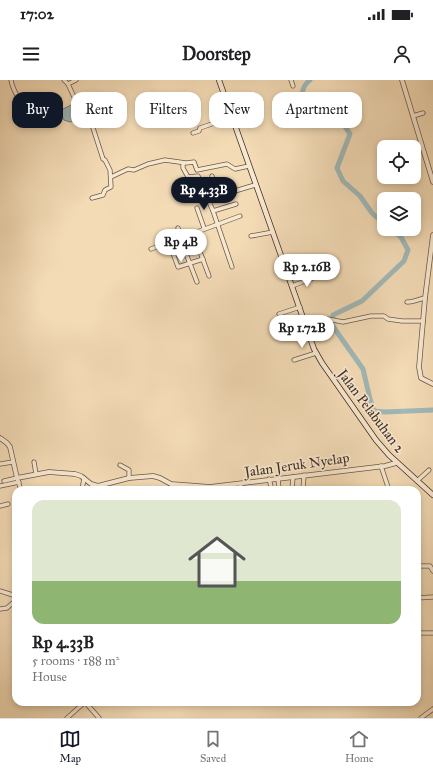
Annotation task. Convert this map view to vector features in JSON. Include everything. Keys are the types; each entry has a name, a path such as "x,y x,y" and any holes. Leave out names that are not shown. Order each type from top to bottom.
{"main road":[{"name":"Jalan Pelabuhan 2","path":"219,80 223,92"},
{"name":"Jalan Pelabuhan 2","path":"236,128 300,307 311,344 376,440 396,463 433,495"}],"street":[{"path":"10,80 15,92"},
{"path":"64,80 68,84 83,114 92,125 102,159 109,166 111,186 105,190 104,195 92,198"},
{"path":"68,84 76,80"},
{"path":"291,80 293,86"},
{"path":"402,80 433,182"},
{"path":"413,116 423,113"},
{"path":"193,133 199,131 200,128 209,125"},
{"path":"111,176 128,169 134,170 148,164 165,160 183,163 194,162 197,170 227,164 235,169 249,166"},
{"path":"183,163 183,168 188,177 198,176 213,211 232,267"},
{"path":"212,176 218,195"},
{"path":"208,199 255,185"},
{"path":"213,211 236,204"},
{"path":"197,208 204,228"},
{"path":"151,249 204,228 240,216"},
{"path":"178,228 197,282"},
{"path":"251,236 273,232"},
{"path":"193,233 209,276"},
{"path":"433,236 425,298 420,374 423,379 433,384"},
{"path":"169,242 178,266 203,259"},
{"path":"292,286 318,276"},
{"path":"407,302 425,298"},
{"path":"279,314 300,307"},
{"path":"304,320 311,318 323,318 344,322 371,316 384,316 388,319 402,321 423,321"},
{"path":"294,360 316,353"},
{"path":"0,438 9,445 20,486"},
{"path":"0,464 13,462"},
{"path":"34,462 36,474"},
{"name":"Jalan Jeruk Nyelap","path":"216,486 396,463"},
{"path":"120,465 129,470 129,478"},
{"path":"381,466 388,486"},
{"path":"417,481 429,470"},
{"name":"Jalan Jeruk Nyelap","path":"18,480 36,474 53,472 75,474 84,478 90,484 98,486 129,478 153,476 171,484 186,486"},
{"path":"303,486 304,475"},
{"path":"292,477 292,486"},
{"path":"83,486 84,478"},
{"path":"278,478 279,486"},
{"path":"269,479 271,486"},
{"path":"4,481 18,480"},
{"path":"0,486 18,480"},
{"path":"0,506 8,504"},
{"path":"421,566 430,566 433,571"},
{"path":"0,592 12,595"},
{"path":"421,598 433,597"},
{"path":"0,609 7,608 12,604"},
{"path":"421,633 433,633"},
{"path":"67,718 80,706"},
{"path":"88,706 99,718"},
{"path":"421,718 433,709"}],"water":[{"path":"71,105 71,122 64,120 63,109"}],"waterway":[{"path":"310,80 304,87 302,102 319,115 344,125 350,134 337,168 343,181 360,196 377,218"},
{"path":"400,236 408,250 404,261 362,301 333,315 332,325 363,369 374,411 433,410"}]}
